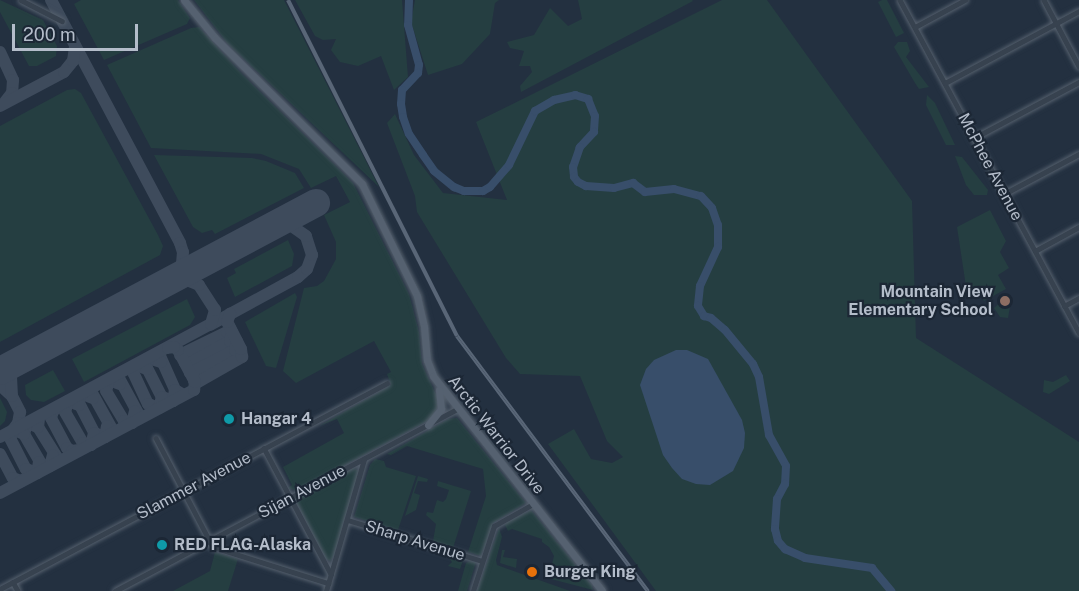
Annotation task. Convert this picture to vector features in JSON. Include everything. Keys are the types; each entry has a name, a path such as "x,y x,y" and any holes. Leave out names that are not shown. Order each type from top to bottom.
{"main road":[{"name":"Arctic Warrior Drive","path":"184,0 215,39 362,184 417,296 424,327 427,360 436,382 602,591"},
{"path":"428,425 441,409 443,402 436,382"}],"street":[{"path":"21,0 62,21"},
{"name":"McPhee Avenue","path":"900,0 1079,333"},
{"path":"915,27 965,0"},
{"path":"1044,0 1079,66"},
{"path":"945,83 1079,11"},
{"path":"974,138 1079,82"},
{"path":"1004,194 1079,154"},
{"path":"1035,251 1079,227"},
{"path":"1064,306 1079,298"},
{"name":"Slammer Avenue","path":"0,589 387,383"},
{"name":"Sijan Avenue","path":"116,591 457,409"},
{"path":"156,438 210,541 218,549 328,583"},
{"path":"264,448 331,574"},
{"path":"326,591 364,459"},
{"path":"473,591 494,526 533,504"},
{"name":"Sharp Avenue","path":"348,520 482,561"},
{"path":"13,582 18,591"}],"green space":[{"path":"0,0 43,20 57,46 56,56 37,66 29,66 0,12"},
{"path":"81,0 178,0 190,18 187,24 104,60 74,4"},
{"path":"194,0 284,0 379,187 227,43"},
{"path":"295,0 402,0 408,77 394,90 381,56 358,66 340,62 331,50 336,39 323,40 315,36"},
{"path":"415,0 499,0 495,3 490,34 462,64 428,75 411,22"},
{"path":"578,0 693,1 521,92 520,86 532,72 530,66 519,66 524,51 510,48 507,42 534,35 550,8 568,26 582,19"},
{"path":"722,0 767,0 912,201 916,338 1079,442 1079,591 656,591 548,444 574,429 591,459 612,463 623,457 607,441 580,376 520,374 506,358 417,212 415,196 387,123 395,114 414,155 443,193 507,200 476,122"},
{"path":"887,0 904,33 896,37 878,2"},
{"path":"199,27 242,74 353,183 409,294 419,332 422,364 440,403 431,419 297,491 288,488 292,485 283,467 344,433 337,419 319,426 391,385 387,374 391,372 374,341 296,383 283,371 304,288 317,286 324,281 336,259 336,242 324,215 350,202 336,176 311,188 299,169 261,154 151,148 107,65 191,28"},
{"path":"898,42 907,42 910,51 906,57 929,87 919,89 894,47"},
{"path":"75,89 81,93 163,246 160,255 0,342 0,126 67,90"},
{"path":"927,95 935,103 955,145 946,145 926,105"},
{"path":"154,155 252,158 266,161 295,173 304,188 215,234 212,230 202,233 193,227"},
{"path":"955,156 962,157 988,190 987,195 974,195 966,185"},
{"path":"990,210 1006,241 1000,252 1009,268 998,275 1006,289 984,301 976,287 967,293 957,227"},
{"path":"288,240 294,254 292,266 235,297 227,278 236,273 234,269"},
{"path":"295,293 297,297 276,368 266,366 245,322"},
{"path":"187,299 195,317 190,325 84,382 72,359"},
{"path":"1004,299 1011,301 1008,318 1000,317 994,308"},
{"path":"53,370 65,391 44,402 31,400 26,395 25,385"},
{"path":"1066,375 1070,381 1049,394 1043,392 1044,380 1053,382"},
{"path":"0,398 7,412 5,421 0,426"},
{"path":"457,418 526,503 493,523 481,556 468,552 486,496 483,469 407,446 391,455 387,454 448,419"},
{"path":"375,459 384,461 386,467 416,476 398,530 354,517 370,465"},
{"path":"353,468 360,471 333,558 330,561 326,559 296,502 297,498"},
{"path":"418,476 428,479 427,482 418,481 414,493 420,495 416,510 405,516"},
{"path":"438,481 471,491 453,548 433,541 436,524 426,515 427,512 433,513 437,500 443,502 446,499 449,490 437,486"},
{"path":"531,510 592,585 593,590 551,579 549,576 554,556 542,539 512,529 508,531 505,525 507,522"},
{"path":"499,528 502,537 496,560 497,565 570,591 477,591"},
{"path":"502,550 505,550 503,557 517,559 516,568 500,563"},
{"path":"215,552 238,559 228,591 173,591 210,571"},
{"path":"452,556 463,560 460,569 448,566 452,562 449,558"},
{"path":"476,562 467,591 458,591 466,563"}],"water":[{"path":"676,350 687,350 708,359 742,420 745,433 744,448 733,471 710,485 696,484 682,479 672,468 663,455 640,385 646,369 654,360"}],"waterway":[{"path":"409,0 408,25 419,65 418,73 402,90 403,117 409,134 434,171 454,187 464,191 483,191 490,187 509,165 535,111 554,100 575,95 588,99 595,116 594,132 580,147 573,167 574,177 578,182 586,186 614,188 633,183 645,192 674,189 701,196 712,208 718,225 718,247 700,286 698,306 704,316 711,318 725,330 753,364 759,377 769,435 786,466 785,484 777,499 775,529 778,541 785,549 805,558 872,568 891,591"}],"taxiway":[{"path":"51,0 180,243 183,252 182,264 168,281"},
{"path":"0,106 64,72 73,61 75,46"},
{"path":"0,52 13,80 12,93 5,102"},
{"path":"210,325 298,277 307,269 312,255 306,236 290,225 271,227"},
{"path":"0,437 211,324 215,310 199,285 184,279 164,284"},
{"path":"194,381 198,382 242,357 241,349 227,322 230,314"},
{"path":"180,355 227,332 230,328"},
{"path":"185,363 188,364 230,341 232,332"},
{"path":"190,373 235,350 237,341"},
{"path":"0,493 194,390 195,382 178,350 174,347 168,348"},
{"path":"160,356 175,390 182,394"},
{"path":"12,396 11,375 24,358"},
{"path":"161,362 149,358 146,366 162,397 173,401 175,390"},
{"path":"147,369 136,365 133,372 148,404 159,408 162,397"},
{"path":"119,378 139,415"},
{"path":"120,384 109,380 106,391 124,421 132,423 135,411"},
{"path":"0,385 12,396 20,412 18,423 12,431"},
{"path":"92,393 112,429"},
{"path":"93,398 82,394 78,401 94,433 105,437 107,426"},
{"path":"79,405 68,401 65,412 83,443 91,445 94,433"},
{"path":"57,408 53,411 51,418 67,448 72,451 79,450"},
{"path":"39,419 38,427 57,458"},
{"path":"38,427 27,423 24,434 42,465 50,466 53,455"},
{"path":"24,434 14,430 10,438 26,469 37,473 39,462"},
{"path":"0,454 13,478 21,481 25,479"}],"runway":[{"path":"0,371 316,203"}],"railway":[{"path":"288,0 457,336 648,591"}],"place":[{"name":"Mountain View Elementary School","path":"1005,301"},
{"name":"Hangar 4","path":"229,419"},
{"name":"RED FLAG-Alaska","path":"162,545"},
{"name":"Burger King","path":"532,572"}]}
